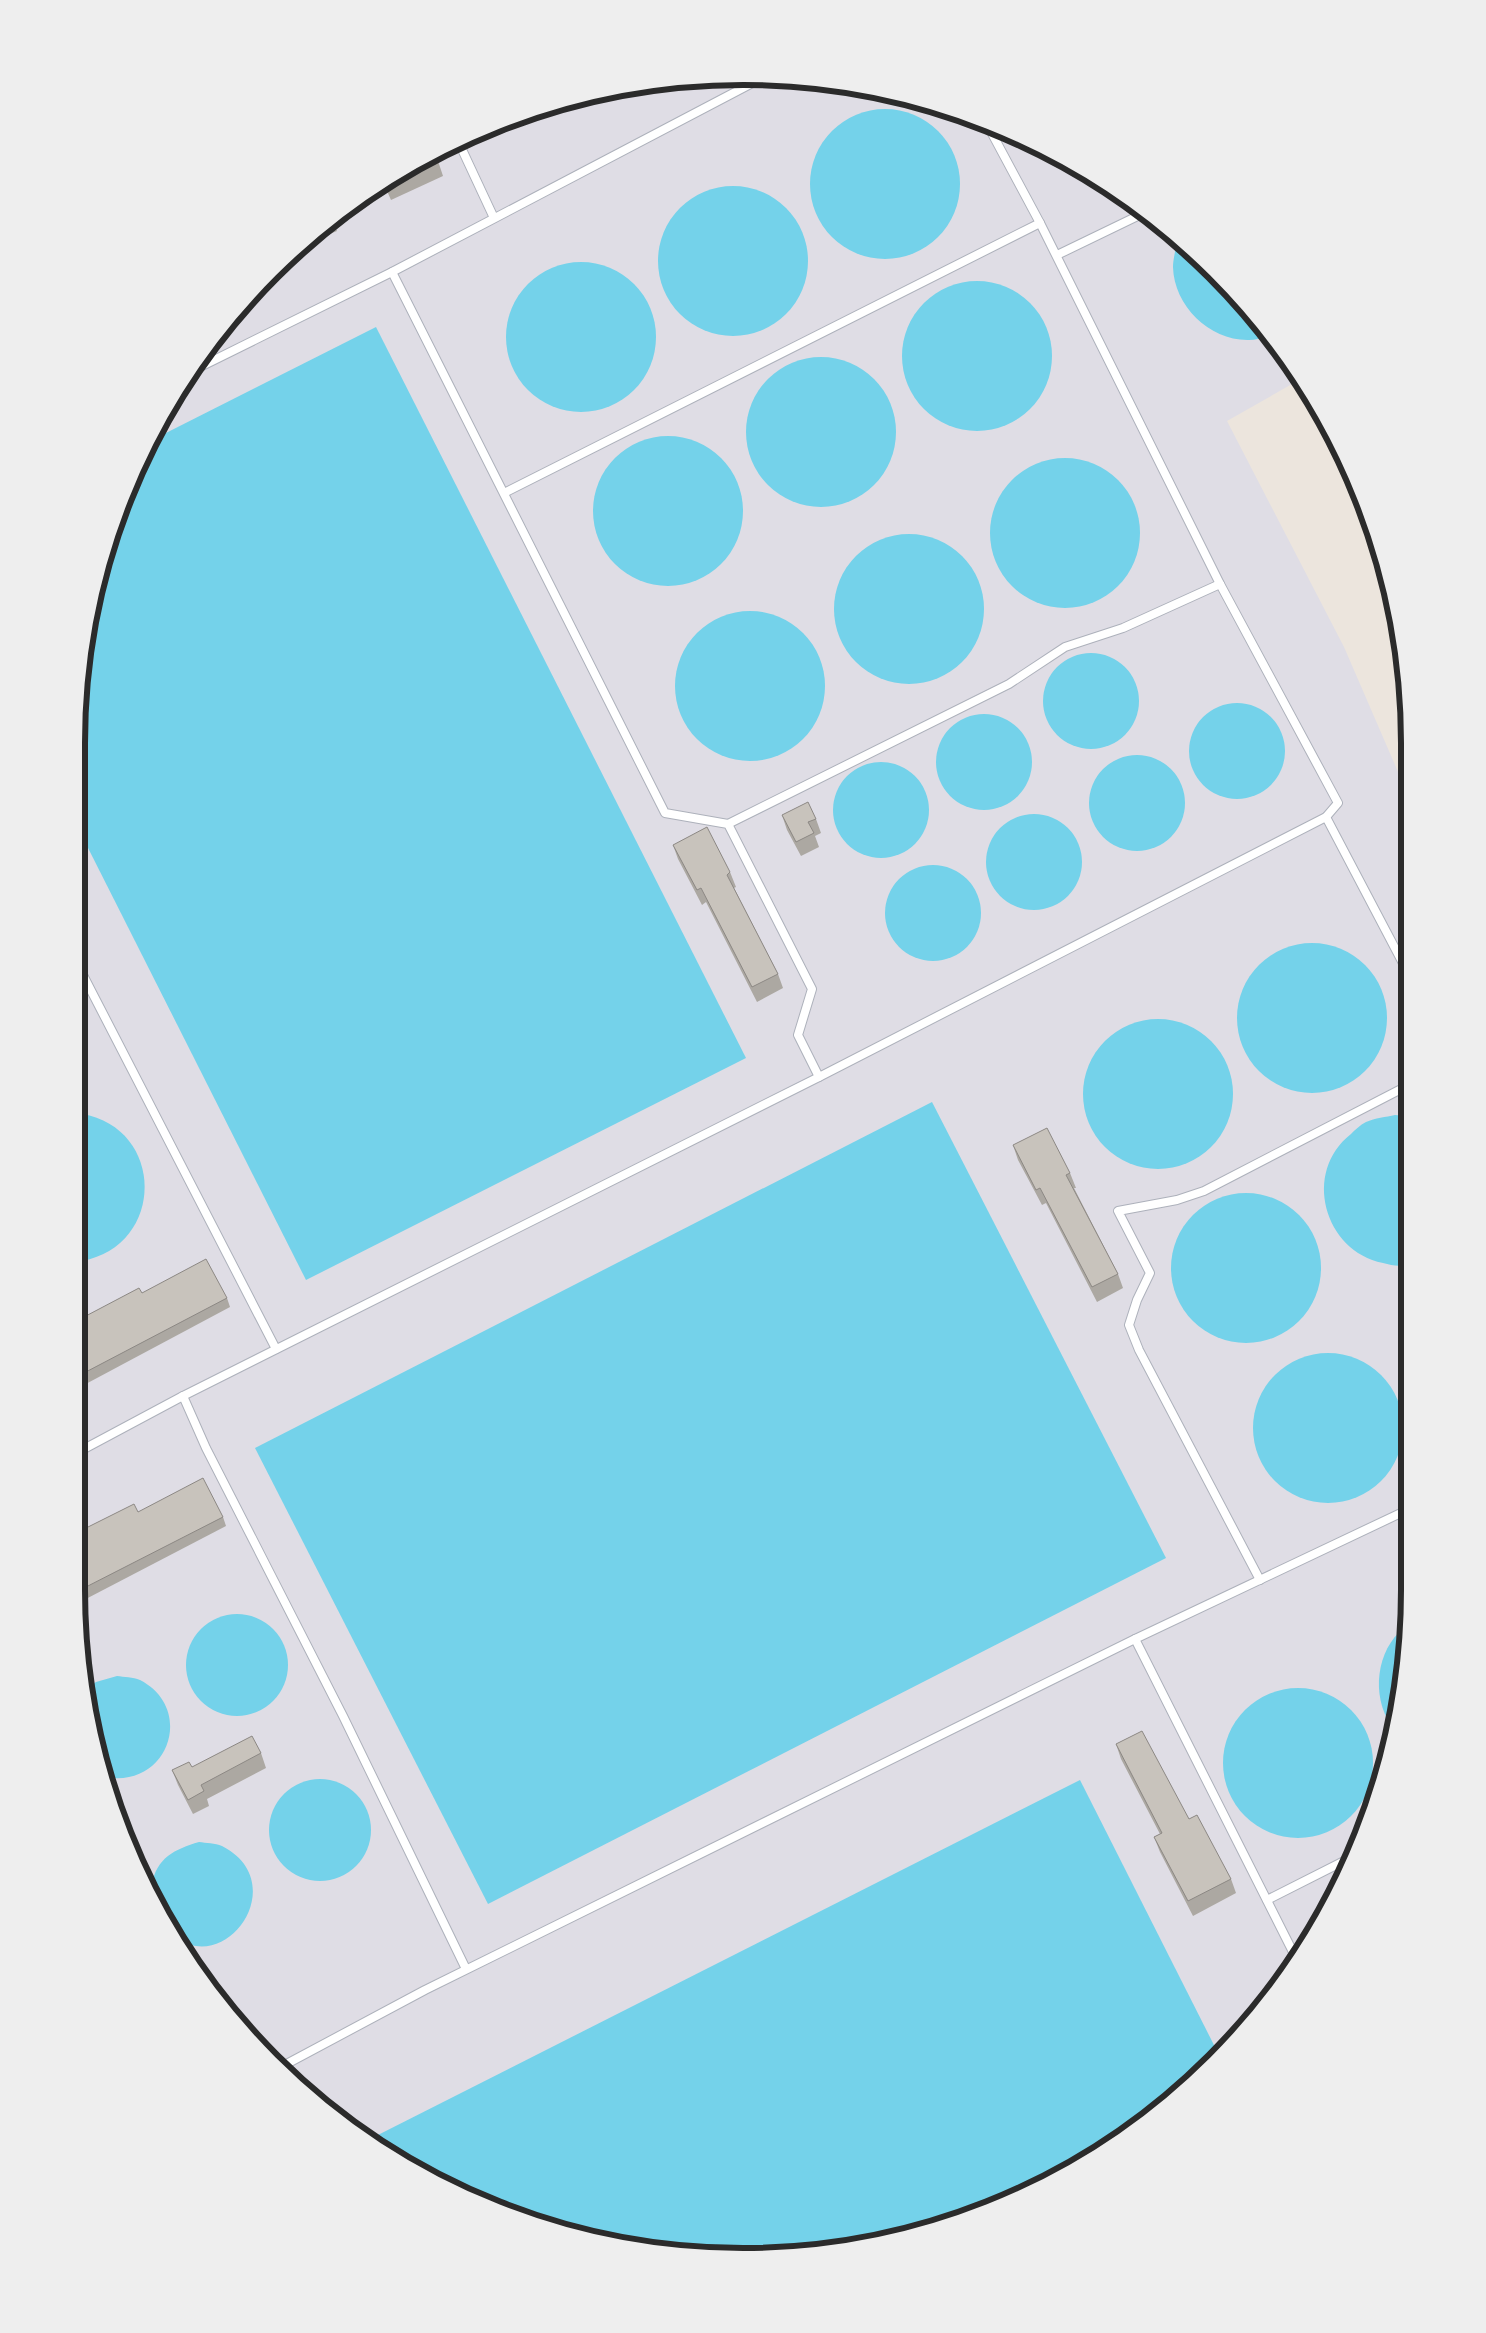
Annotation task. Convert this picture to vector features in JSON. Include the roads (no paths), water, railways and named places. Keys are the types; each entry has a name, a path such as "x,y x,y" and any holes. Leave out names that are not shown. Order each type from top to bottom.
{"lane":[{"path":"205,365 392,272 748,85"},
{"path":"85,1448 276,1349 819,1077 1326,817 1338,803 1220,584 1057,255 992,134"},
{"path":"462,149 494,218"},
{"path":"1057,255 1137,216"},
{"path":"504,493 1040,223"},
{"path":"392,272 665,813 728,824 1010,684 1065,647 1122,628 1220,584"},
{"path":"1326,817 1401,960"},
{"path":"728,824 812,988 798,1035 819,1077"},
{"path":"85,979 276,1349"},
{"path":"1260,1580 1136,1342 1129,1325 1137,1300 1150,1273 1118,1211 1177,1200 1204,1191 1401,1089"},
{"path":"184,1396 206,1448 343,1716 466,1969"},
{"path":"287,2064 466,1969 1135,1639 1401,1513"},
{"path":"1135,1639 1293,1952"},
{"path":"1267,1900 1342,1861"}],"water":[{"path":"885,109 900,110 914,115 938,131 954,155 959,169 959,199 954,213 938,237 914,253 900,258 885,259 870,258 856,253 832,237 816,213 811,199 810,184 811,169 816,155 832,131 856,115 870,110"},
{"path":"733,186 748,187 762,192 786,208 802,232 807,246 807,276 802,290 786,314 762,330 748,335 733,336 718,335 704,330 680,314 664,290 659,276 658,261 659,246 664,232 680,208 704,192 718,187"},
{"path":"1176,247 1238,309 1262,338 1251,340 1235,339 1208,328 1187,308 1175,281 1173,264"},
{"path":"581,262 596,263 610,268 634,284 650,308 655,322 655,352 650,366 634,390 610,406 596,411 581,412 566,411 552,406 528,390 512,366 507,352 506,337 507,322 512,308 528,284 552,268 566,263"},
{"path":"977,281 992,282 1006,287 1030,303 1046,327 1051,341 1051,371 1046,385 1030,409 1006,425 992,430 977,431 962,430 948,425 924,409 908,385 903,371 902,356 903,341 908,327 924,303 948,287 962,282"},
{"path":"376,327 746,1058 306,1280 85,842 86,700 98,615 107,573 120,531 135,491 162,435"},
{"path":"821,357 836,358 850,363 874,379 890,403 895,417 895,447 890,461 874,485 850,501 836,506 821,507 806,506 792,501 768,485 752,461 747,447 746,432 747,417 752,403 768,379 792,363 806,358"},
{"path":"668,436 683,437 697,442 721,458 737,482 742,496 742,526 737,540 721,564 697,580 683,585 668,586 653,585 639,580 615,564 599,540 594,526 593,511 594,496 599,482 615,458 639,442 653,437"},
{"path":"1065,458 1080,459 1094,464 1118,480 1134,504 1139,518 1139,548 1134,562 1118,586 1094,602 1080,607 1065,608 1050,607 1036,602 1012,586 996,562 991,548 990,533 991,518 996,504 1012,480 1036,464 1050,459"},
{"path":"909,534 924,535 938,540 962,556 978,580 983,594 983,624 978,638 962,662 938,678 924,683 909,684 894,683 880,678 856,662 840,638 835,624 834,609 835,594 840,580 856,556 880,540 894,535"},
{"path":"750,611 765,612 779,617 803,633 819,657 824,671 824,701 819,715 803,739 779,755 765,760 750,761 735,760 721,755 697,739 681,715 676,701 675,686 676,671 681,657 697,633 721,617 735,612"},
{"path":"1091,653 1109,657 1125,667 1135,683 1139,701 1135,719 1125,735 1109,745 1091,749 1073,745 1057,735 1047,719 1043,701 1047,683 1057,667 1073,657"},
{"path":"1237,703 1255,707 1271,717 1281,733 1285,751 1281,769 1271,785 1255,795 1237,799 1219,795 1203,785 1193,769 1189,751 1193,733 1203,717 1219,707"},
{"path":"984,714 1002,718 1018,728 1028,744 1032,762 1028,780 1018,796 1002,806 984,810 966,806 950,796 940,780 936,762 940,744 950,728 966,718"},
{"path":"1137,755 1155,759 1171,769 1181,785 1185,803 1181,821 1171,837 1155,847 1137,851 1119,847 1103,837 1093,821 1089,803 1093,785 1103,769 1119,759"},
{"path":"881,762 899,766 915,776 925,792 929,810 925,828 915,844 899,854 881,858 863,854 847,844 837,828 833,810 837,792 847,776 863,766"},
{"path":"1034,814 1052,818 1068,828 1078,844 1082,862 1078,880 1068,896 1052,906 1034,910 1016,906 1000,896 990,880 986,862 990,844 1000,828 1016,818"},
{"path":"933,865 951,869 967,879 977,895 981,913 977,931 967,947 951,957 933,961 915,957 899,947 889,931 885,913 889,895 899,879 915,869"},
{"path":"1312,943 1327,944 1341,949 1365,965 1381,989 1386,1003 1386,1033 1381,1047 1365,1071 1341,1087 1327,1092 1312,1093 1297,1092 1283,1087 1259,1071 1243,1047 1238,1033 1237,1018 1238,1003 1243,989 1259,965 1283,949 1297,944"},
{"path":"1158,1019 1173,1020 1187,1025 1211,1041 1227,1065 1232,1079 1232,1109 1227,1123 1211,1147 1187,1163 1173,1168 1158,1169 1143,1168 1129,1163 1105,1147 1089,1123 1084,1109 1083,1094 1084,1079 1089,1065 1105,1041 1129,1025 1143,1020"},
{"path":"932,1102 1166,1558 488,1904 255,1448"},
{"path":"85,1115 109,1124 129,1141 141,1162 145,1187 141,1211 129,1233 110,1251 85,1260"},
{"path":"1401,1116 1400,1266 1383,1263 1363,1256 1346,1243 1334,1227 1326,1208 1324,1188 1327,1168 1336,1150 1360,1126 1377,1119"},
{"path":"1246,1193 1261,1194 1275,1199 1299,1215 1315,1239 1320,1253 1320,1283 1315,1297 1299,1321 1275,1337 1261,1342 1246,1343 1231,1342 1217,1337 1193,1321 1177,1297 1172,1283 1171,1268 1172,1253 1177,1239 1193,1215 1217,1199 1231,1194"},
{"path":"1328,1353 1343,1354 1357,1359 1381,1375 1397,1399 1401,1410 1401,1446 1397,1457 1381,1481 1357,1497 1343,1502 1328,1503 1313,1502 1299,1497 1275,1481 1259,1457 1254,1443 1253,1428 1254,1413 1259,1399 1275,1375 1299,1359 1313,1354"},
{"path":"237,1614 257,1618 273,1629 284,1645 288,1665 284,1685 273,1701 257,1712 237,1716 217,1712 201,1701 190,1685 186,1665 190,1645 201,1629 217,1618"},
{"path":"1400,1632 1388,1719 1381,1701 1380,1674 1387,1648"},
{"path":"117,1676 140,1680 157,1693 167,1709 170,1727 167,1744 159,1759 145,1771 127,1777 112,1777 98,1718 92,1685"},
{"path":"1298,1688 1313,1689 1327,1694 1351,1710 1367,1734 1372,1748 1372,1778 1367,1792 1351,1816 1327,1832 1313,1837 1298,1838 1283,1837 1269,1832 1245,1816 1229,1792 1224,1778 1223,1763 1224,1748 1229,1734 1245,1710 1269,1694 1283,1689"},
{"path":"320,1779 340,1783 356,1794 367,1810 371,1830 367,1850 356,1866 340,1877 320,1881 300,1877 284,1866 273,1850 269,1830 273,1810 284,1794 300,1783"},
{"path":"1080,1780 1215,2048 1177,2085 1144,2112 1072,2160 1034,2180 995,2198 913,2226 829,2242 786,2247 700,2247 657,2242 573,2226 491,2198 414,2160 376,2136"},
{"path":"199,1842 222,1846 242,1861 252,1880 252,1900 245,1918 233,1934 217,1944 198,1946 187,1942 153,1881 162,1861 182,1848"}]}
